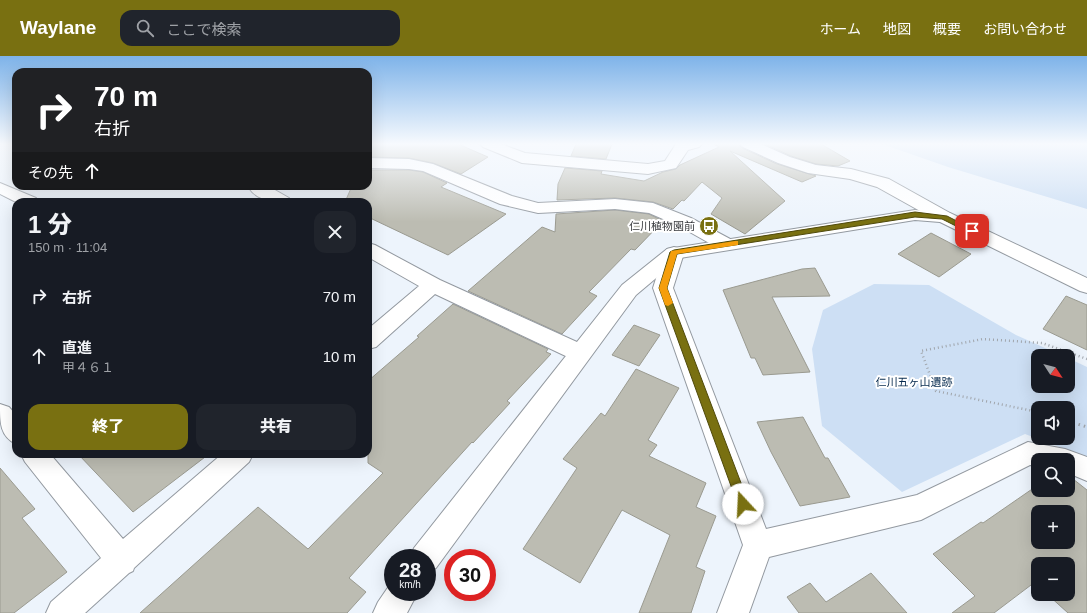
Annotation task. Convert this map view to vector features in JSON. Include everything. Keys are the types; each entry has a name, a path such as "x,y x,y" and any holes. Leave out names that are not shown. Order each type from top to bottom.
{"street":[{"path":"434,170 506,200 538,208 615,204 653,208 685,222 725,244"},
{"path":"814,170 851,174 883,183 944,217 1087,286"},
{"path":"0,188 21,198"},
{"path":"261,190 276,198"},
{"path":"432,549 629,290 674,252 915,215 944,217"},
{"path":"372,251 433,285 580,353"},
{"path":"674,252 663,288 758,545 733,613"},
{"path":"372,338 433,285"},
{"path":"0,414 12,428"},
{"path":"758,545 921,507 1028,453 1031,454"},
{"path":"37,458 122,560"},
{"path":"62,613 236,458"},
{"path":"1075,464 1087,469"},
{"path":"389,613 396,601"}],"path":[{"path":"1031,411 936,391 920,351 983,339 1042,343 1087,359"},
{"path":"1075,423 1087,427"}],"green space":[{"path":"958,170 1087,170 1087,209"},
{"name":"仁川五ヶ山遺跡","path":"874,284 929,285 1016,335 1047,349 1031,349 1031,393 1075,393 1075,361 1087,367 1087,457 1055,445 1075,445 1075,401 1031,401 1031,436 1025,434 902,492 822,426 812,349 823,310"}],"building":[{"path":"372,170 409,170 423,172 447,183 441,187 506,214 448,255 372,219 372,198 347,198 350,190 372,190"},
{"path":"451,170 467,170 461,174"},
{"path":"564,170 602,171 601,174 644,181 663,172 672,170 751,170 785,201 745,234 711,214 722,198 702,182 684,201 682,200 673,209 653,202 615,198 557,200 558,184"},
{"path":"774,170 796,170 816,176 802,182"},
{"path":"615,210 649,214 663,221 635,250 631,249 589,292 597,296 562,334 468,291 542,227 555,232 556,214"},
{"path":"931,233 971,254 939,277 898,254"},
{"path":"815,268 830,296 772,297 810,372 763,375 755,358 751,358 723,290 802,269"},
{"path":"1066,296 1087,305 1087,350 1043,329"},
{"path":"453,304 548,349 546,352 551,354 507,401 510,403 473,443 472,442 349,578 366,592 347,613 140,613 258,507 308,549 383,473 368,463 368,458 372,458 372,378 419,337 417,336"},
{"path":"634,325 660,335 639,366 612,355"},
{"path":"636,369 679,388 648,440 657,445 649,456 706,483 696,507 716,516 696,567 705,571 691,613 639,613 670,535 622,510 580,583 523,549 577,468 563,459 601,413 605,416"},
{"path":"803,417 825,458 828,458 850,497 800,506 771,452 757,422"},
{"path":"82,458 204,458 133,512"},
{"path":"0,468 35,509 22,518 67,572 14,613 0,613"},
{"path":"1075,481 1087,490 1087,613 1068,613 1055,601 1075,601 1075,557 1031,557 1031,585 994,613 952,613 975,596 933,554 981,522 983,523 1031,490 1031,497 1075,497"},
{"path":"871,573 907,613 799,613 787,597 810,583 826,602"}],"slow traffic":[{"path":"668,303 663,288 674,252 735,243"}],"place":[{"name":"仁川植物園前","path":"709,226"}],"route":[{"path":"743,504 663,288 674,252 915,215 944,217 972,231"}]}
